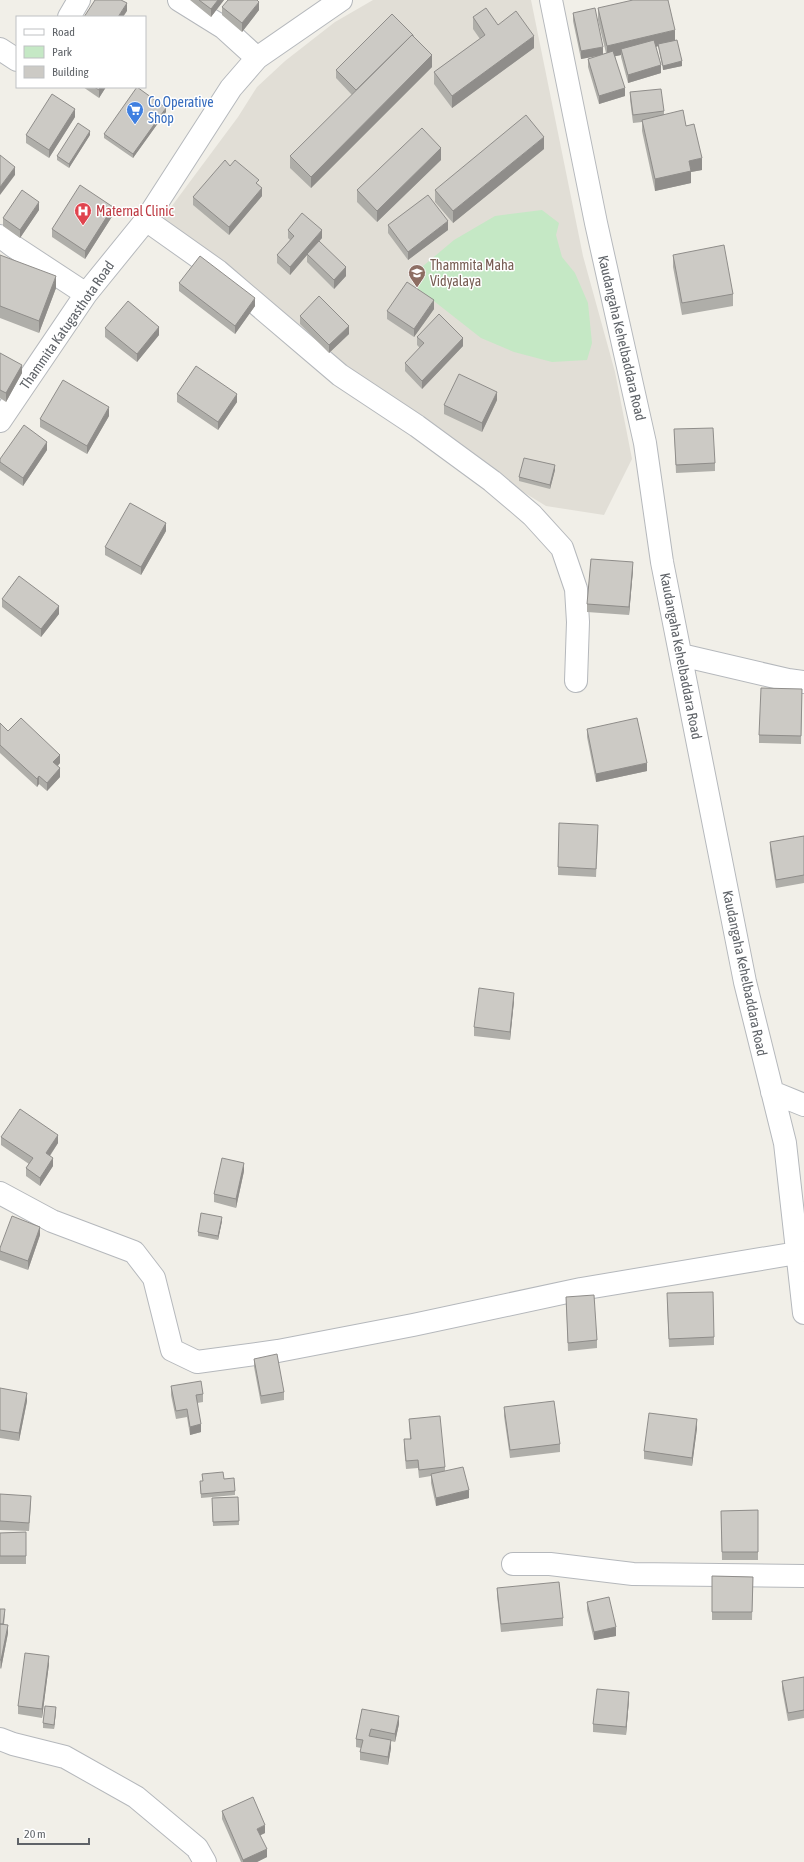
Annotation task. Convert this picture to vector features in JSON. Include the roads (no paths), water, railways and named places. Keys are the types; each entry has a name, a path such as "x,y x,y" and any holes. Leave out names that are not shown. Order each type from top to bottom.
{"street":[{"path":"70,16 79,0"},
{"path":"179,0 224,28 257,58"},
{"name":"Thammita Katugasthota Road","path":"0,421 86,294 146,220 231,88 257,58 341,0"},
{"name":"Kaudangaha Kehelbaddara Road","path":"551,0 596,223 645,443 662,562 745,982 785,1143 804,1313"},
{"path":"0,49 16,59"},
{"path":"146,220 218,271 340,375 417,426 479,472 532,515 562,548 576,589 578,622 576,681"},
{"path":"0,236 86,294"},
{"path":"681,656 788,680 804,682"},
{"path":"772,1092 804,1105"},
{"path":"0,1193 52,1221 134,1252 154,1278 172,1350 197,1362 278,1351 413,1325 581,1289 797,1253"},
{"path":"513,1564 550,1564 633,1574 804,1576"},
{"path":"0,1738 65,1757 136,1797 197,1848 205,1862"}],"place":[{"name":"Co Operative Shop","path":"135,125"},
{"name":"Maternal Clinic","path":"83,226"},
{"name":"Thammita Maha Vidyalaya","path":"417,288"}]}
